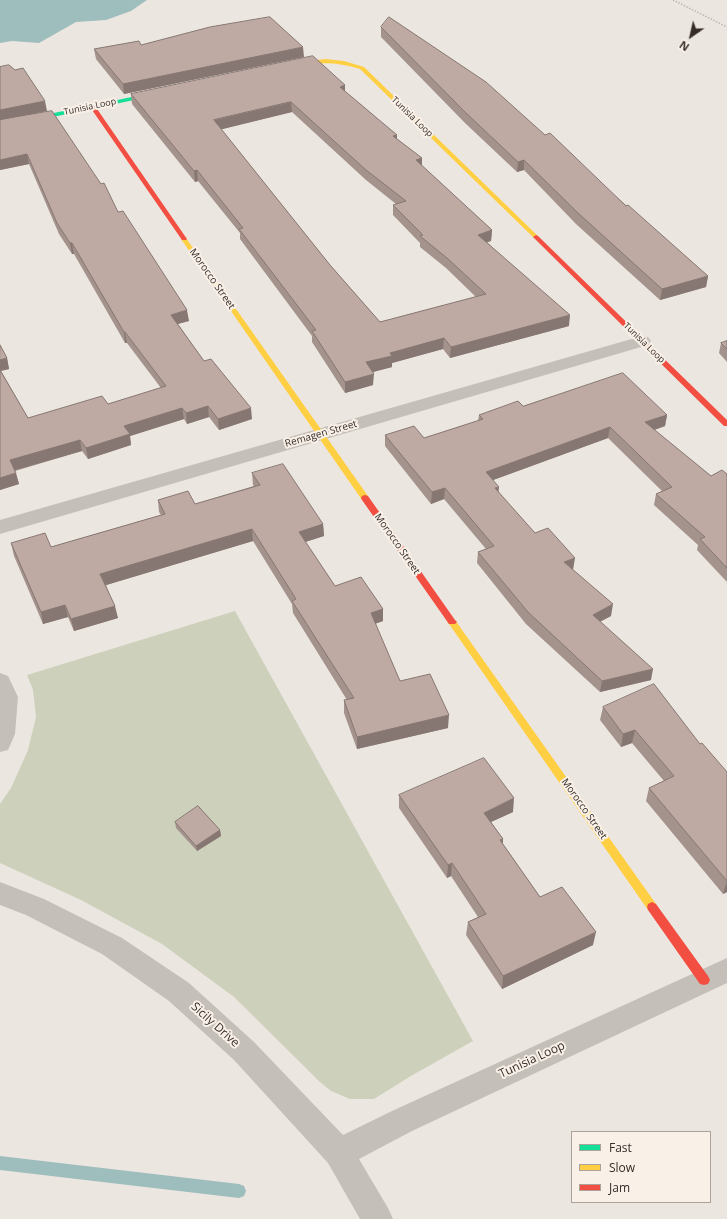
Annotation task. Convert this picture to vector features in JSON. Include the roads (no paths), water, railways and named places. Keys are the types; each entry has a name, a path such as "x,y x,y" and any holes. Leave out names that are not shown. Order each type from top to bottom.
{"street":[{"name":"Tunisia Loop","path":"282,67 320,59 349,62 362,68 727,424"},
{"name":"Tunisia Loop","path":"0,126 169,91"},
{"name":"Morocco Street","path":"93,107 320,434 715,975"},
{"name":"Remagen Street","path":"0,527 642,341"},
{"path":"0,682 6,697 3,734 0,742"},
{"name":"Sicily Drive","path":"0,893 35,907 112,946 179,992 244,1051 339,1154 377,1219"},
{"name":"Tunisia Loop","path":"339,1154 410,1118 715,975"}],"water":[{"path":"0,0 147,0 131,11 106,20 76,22 39,43 12,41 0,43"}],"waterway":[{"path":"0,1163 239,1191"}]}
